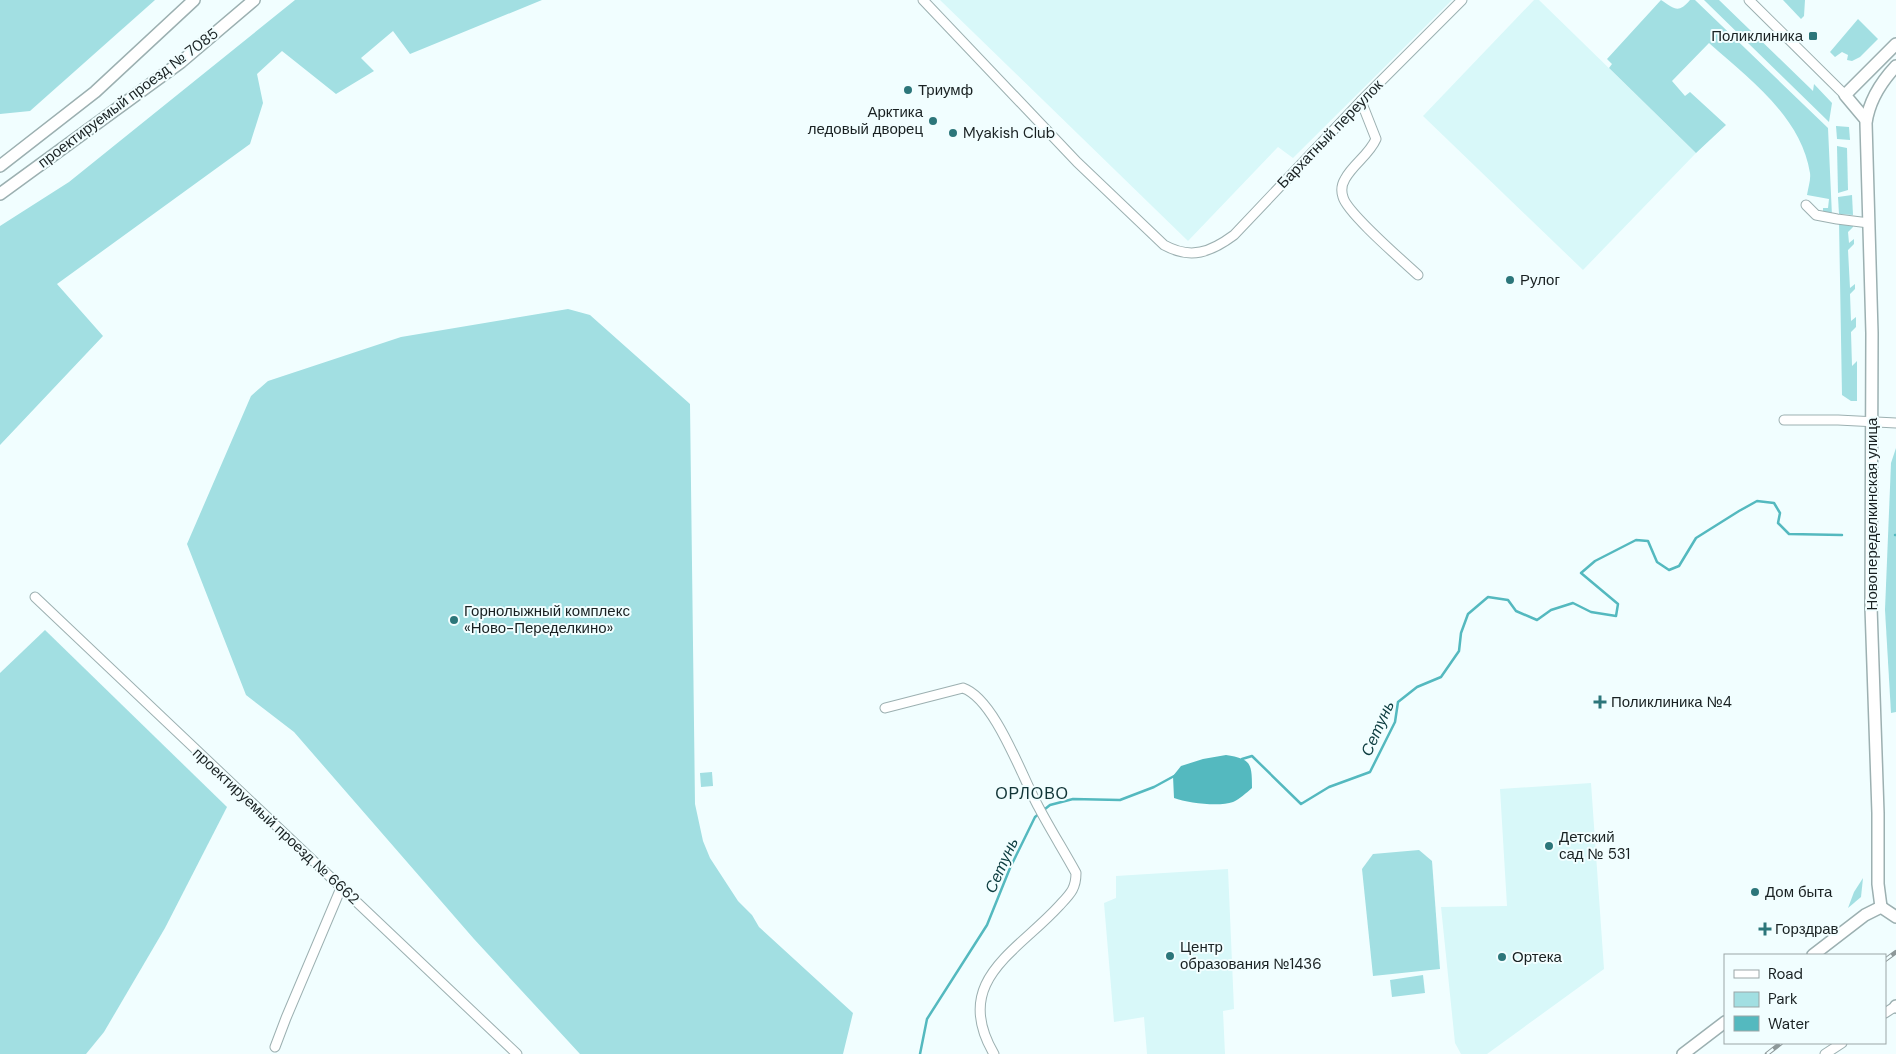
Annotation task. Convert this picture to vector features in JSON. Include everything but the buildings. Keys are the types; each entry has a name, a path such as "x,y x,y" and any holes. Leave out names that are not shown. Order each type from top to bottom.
{"main road":[{"name":"проектируемый проезд № 7085","path":"0,166 95,92 194,0"},
{"name":"проектируемый проезд № 7085","path":"0,194 181,62 254,0"},
{"path":"1866,120 1845,95 1896,44"},
{"name":"Новопеределкинская улица","path":"1881,907 1878,884 1878,813 1871,580 1872,333 1866,120 1880,83 1896,66"},
{"path":"1814,954 1865,915 1881,907 1896,917"},
{"path":"1683,1054 1724,1023"}],"street":[{"name":"Бархатный переулок","path":"922,0 1084,168 1164,245 1180,253 1189,254 1207,250 1234,235 1361,100 1462,0"},
{"path":"1749,0 1845,95"},
{"path":"1361,100 1376,139 1373,146 1346,177 1342,188 1343,199 1351,212 1418,275"},
{"path":"1806,205 1816,215 1837,220 1869,223"},
{"path":"1784,420 1896,423"},
{"name":"проектируемый проезд № 6662","path":"35,597 517,1054"},
{"path":"885,708 963,688 970,690 988,711 1006,739 1037,805 1076,873 1076,884 1071,892 1048,918 1013,948 991,976 981,994 979,1014 994,1054"},
{"path":"275,1047 341,888"},
{"path":"1825,1054 1840,1044"}],"shaded area":[{"path":"940,0 1452,0 1293,158 1278,147 1188,241"},
{"path":"1534,0 1539,0 1696,153 1583,270 1423,116"},
{"path":"1591,783 1604,969 1487,1054 1461,1054 1455,1043 1441,907 1507,906 1500,789"},
{"name":"Центр образования №1436","path":"1228,869 1234,1009 1223,1011 1225,1054 1147,1054 1144,1017 1114,1022 1104,903 1116,898 1116,876"}],"green space":[{"path":"0,0 155,0 30,111 0,114"},
{"path":"295,0 542,0 410,54 393,31 361,58 374,71 336,94 282,51 257,74 263,103 250,144 57,284 103,336 0,445 0,226 69,182"},
{"path":"1661,0 1679,9 1690,0 1695,0 1828,128 1832,216 1823,215 1823,208 1828,208 1829,199 1807,195 1810,173 1805,152 1784,116 1756,84 1709,43 1672,81 1685,96 1690,92 1726,125 1696,153 1609,68 1612,64 1607,59"},
{"path":"1704,0 1719,0 1813,91 1814,84 1832,103 1829,122"},
{"path":"1783,0 1805,0 1804,16 1801,19"},
{"path":"1858,19 1878,39 1860,57 1852,61 1847,60 1848,55 1842,52 1835,57 1830,52"},
{"path":"1836,126 1849,127 1850,140 1837,139"},
{"path":"1837,146 1847,148 1848,190 1838,193"},
{"path":"1852,195 1853,215 1839,214 1838,197"},
{"path":"1839,221 1853,223 1853,227 1848,232 1849,243 1854,239 1854,244 1848,250 1850,288 1855,284 1855,289 1850,294 1851,321 1856,317 1856,327 1851,332 1852,366 1857,361 1857,401 1851,401 1842,395"},
{"name":"Горнолыжный комплекс «Ново-Переделкино»","path":"568,309 590,315 690,404 695,804 703,841 710,858 738,901 752,915 759,927 853,1013 843,1054 580,1054 474,939 294,732 246,695 187,544 251,396 268,381 401,337"},
{"path":"1896,448 1896,712 1891,713 1885,610 1891,463"},
{"path":"45,630 227,807 165,928 104,1032 86,1054 0,1054 0,673"},
{"path":"712,772 713,786 701,787 700,773"},
{"path":"1419,850 1432,861 1440,969 1373,976 1362,869 1373,854"},
{"path":"1863,878 1861,897 1848,908 1854,892"},
{"path":"1423,975 1425,993 1392,997 1390,980"}],"water":[{"path":"1226,755 1241,758 1250,768 1252,788 1245,794 1233,802 1220,804 1195,803 1174,798 1173,776 1181,766 1203,759"}],"waterway":[{"name":"Сетунь","path":"1242,759 1252,756 1301,804 1329,787 1370,772 1395,722 1398,702 1417,687 1441,677 1459,651 1461,633 1468,614 1488,597 1508,600 1516,611 1537,620 1551,610 1573,603 1591,612 1616,616 1618,604 1581,573 1595,561 1636,540 1648,541 1657,562 1669,570 1679,566 1696,538 1757,501 1774,503 1780,513 1778,523 1789,534 1842,535"},
{"name":"Сетунь","path":"920,1054 927,1019 987,925 1010,868 1035,817 1050,805 1073,799 1120,800 1154,787 1176,775"}],"railway":[{"path":"1886,959 1896,952"},
{"path":"1767,1054 1780,1044"}],"place":[{"name":"Поликлиника","path":"1813,36"},
{"name":"Триумф","path":"908,90"},
{"name":"Арктика ледовый дворец","path":"933,121"},
{"name":"Myakish Club","path":"953,133"},
{"name":"Рулог","path":"1510,280"},
{"name":"Горнолыжный комплекс «Ново-Переделкино»","path":"454,620"},
{"name":"Поликлиника №4","path":"1600,702"},
{"name":"Детский сад № 531","path":"1549,846"},
{"name":"Дом быта","path":"1755,892"},
{"name":"Горздрав","path":"1765,929"},
{"name":"Центр образования №1436","path":"1170,956"},
{"name":"Ортека","path":"1502,957"}],"district":[{"name":"ОРЛОВО","path":"1032,793"}]}
